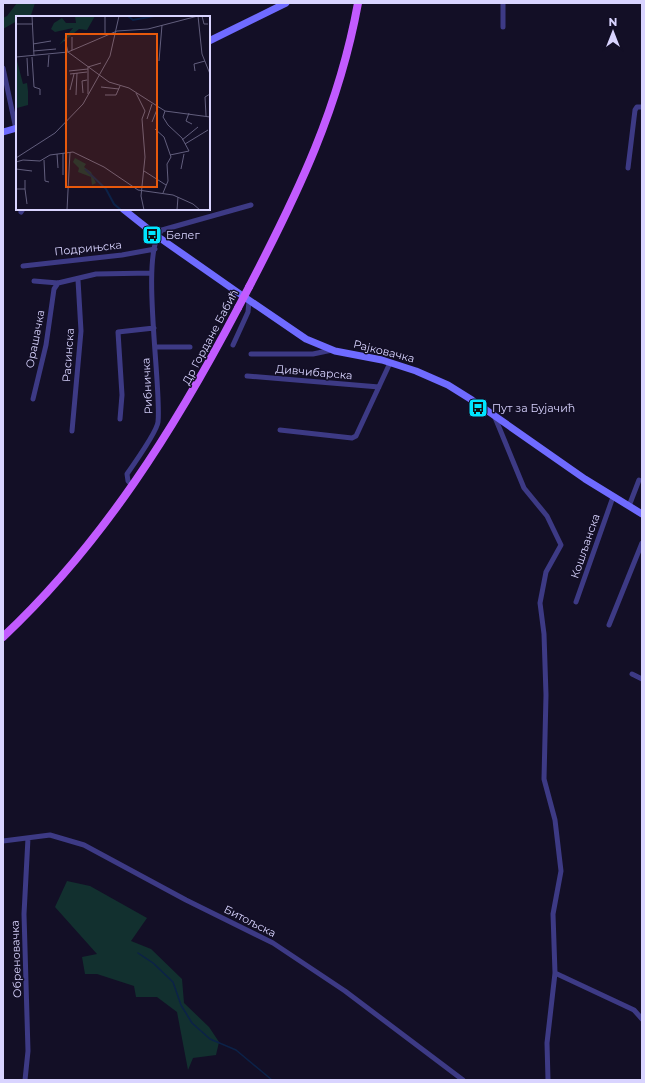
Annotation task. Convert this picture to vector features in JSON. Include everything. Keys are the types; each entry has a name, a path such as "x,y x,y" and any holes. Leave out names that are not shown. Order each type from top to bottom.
{"main road":[{"path":"210,40 276,5 286,3"},
{"name":"Др Гордане Бабић","path":"3,637 92,541 133,486 200,380 250,287 304,179 325,128 344,70 358,3"},
{"path":"3,132 16,129"},
{"name":"Рајковачка","path":"124,210 157,236 306,339 333,350 390,363 422,373 448,385 613,497 642,514"}],"street":[{"path":"502,27 503,3"},
{"path":"3,68 16,125"},
{"path":"628,168 635,110 637,107 642,107"},
{"path":"157,236 162,230 251,205"},
{"name":"Рибничка","path":"133,486 128,481 128,474 158,422 151,272 157,236"},
{"name":"Подрињска","path":"23,266 122,255 155,249"},
{"path":"34,281 58,283 78,280 90,275 151,272"},
{"name":"Расинска","path":"72,431 81,331 78,280"},
{"name":"Орашачка","path":"33,399 46,345 54,289 58,283"},
{"path":"232,345 248,312 249,301"},
{"path":"120,419 122,395 118,332 154,328"},
{"name":"Рибничка","path":"155,347 190,347"},
{"path":"251,354 312,354 333,350"},
{"path":"280,430 352,438 356,436 390,363"},
{"name":"Дивчибарска","path":"247,376 379,387"},
{"path":"494,415 524,488 547,516 561,545 546,572 540,603 544,634 546,695 544,779 555,820 561,871 553,914 554,973 547,1043 548,1080"},
{"path":"628,506 639,480"},
{"name":"Кошљанска","path":"576,602 613,497"},
{"path":"609,625 642,543"},
{"path":"632,674 642,679"},
{"name":"Битољска","path":"3,841 50,835 84,845 186,900 272,943 345,991 463,1080"},
{"name":"Обреновачка","path":"25,1080 28,1051 24,914 28,838"},
{"path":"554,973 634,1010 642,1019"}],"green space":[{"path":"17,3 35,3 31,15 16,16 16,22 3,29 3,18 7,16"},
{"path":"67,881 90,886 147,918 131,941 151,949 182,979 184,1003 209,1027 219,1042 216,1055 193,1058 188,1070 177,1012 157,997 136,997 134,986 97,974 85,974 82,957 97,954 55,907"}],"waterway":[{"path":"138,953 153,963 173,982 181,1005 192,1023 210,1039 236,1050 272,1080"}],"place":[{"name":"Белег","path":"152,235"},
{"name":"Пут за Бујачић","path":"478,408"}]}
